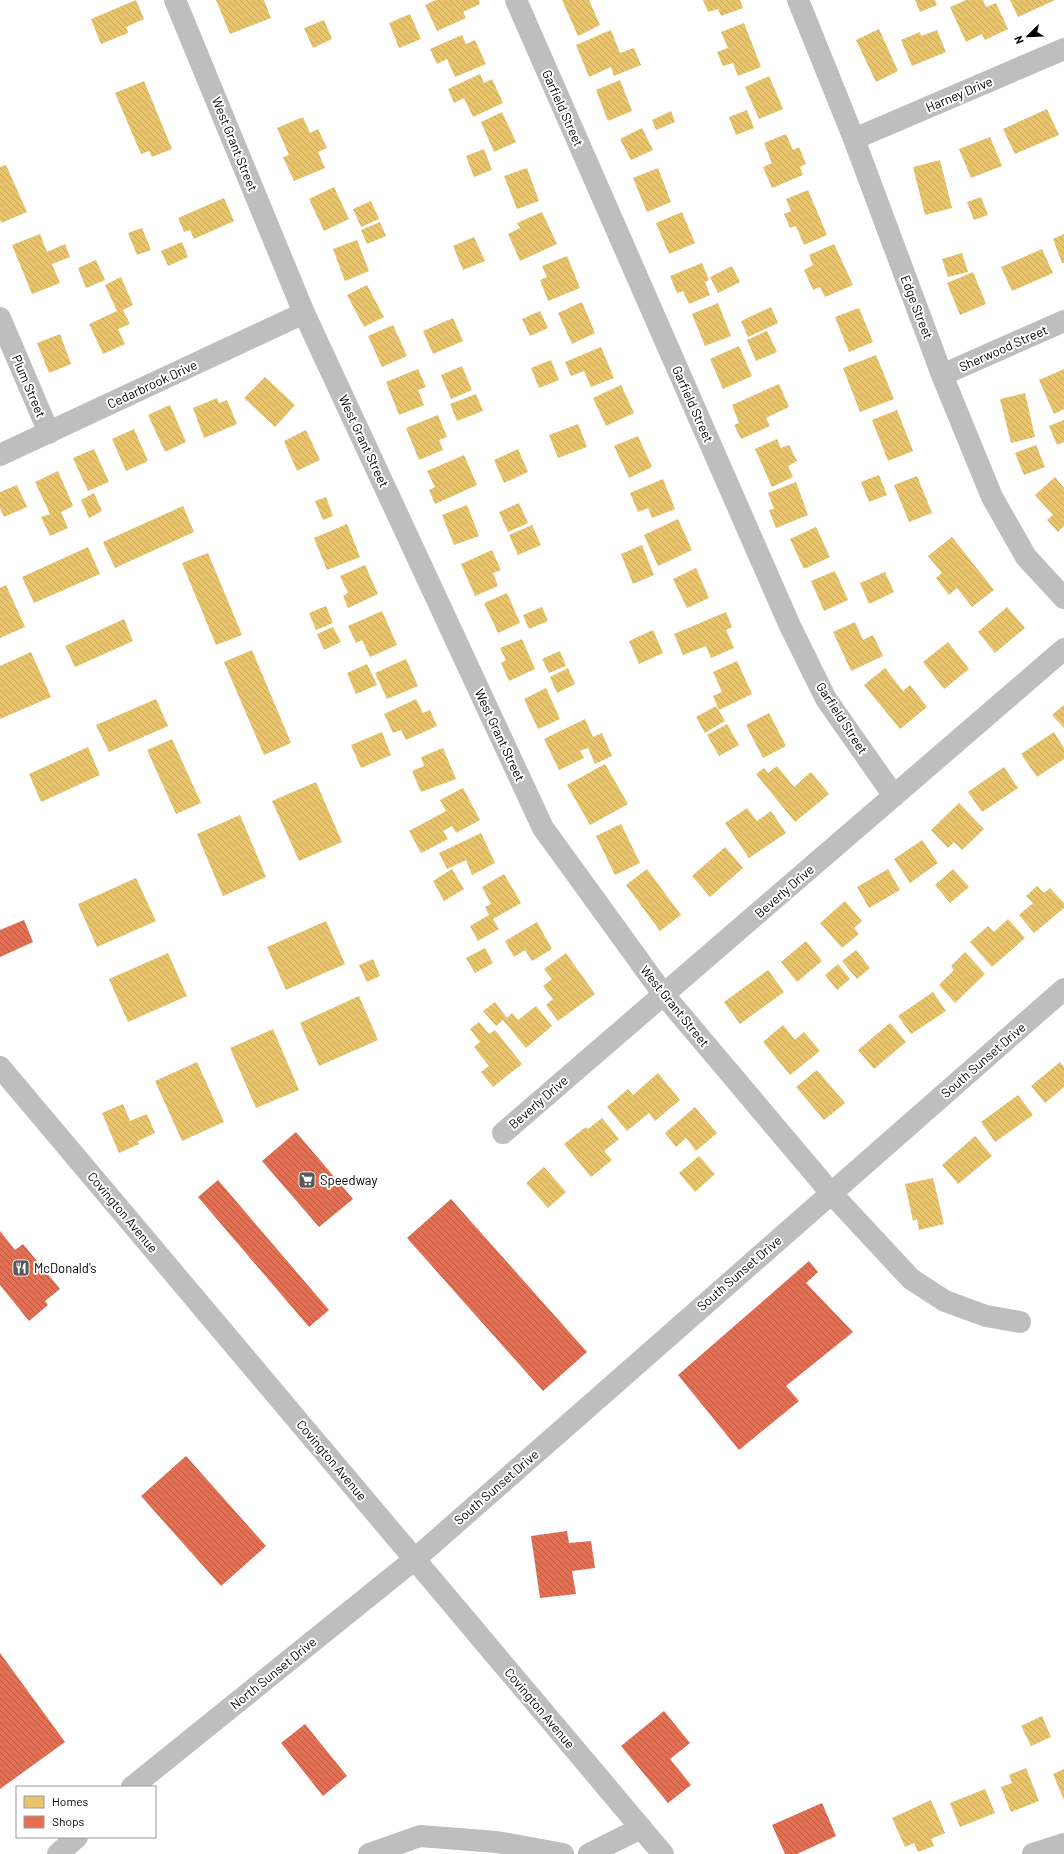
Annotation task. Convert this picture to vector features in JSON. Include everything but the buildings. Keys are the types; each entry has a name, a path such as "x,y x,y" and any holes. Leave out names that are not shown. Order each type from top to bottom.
{"street":[{"name":"West Grant Street","path":"175,0 304,313 543,828 664,995 831,1193 911,1279 945,1301 986,1316 1020,1322"},
{"name":"Garfield Street","path":"516,0 790,626 826,699 894,796"},
{"name":"Edge Street","path":"798,0 854,139 942,375 992,497 1026,557 1064,598"},
{"name":"Harney Drive","path":"854,139 1064,49"},
{"name":"Cedarbrook Drive","path":"0,455 304,313"},
{"name":"Plum Street","path":"0,318 49,433"},
{"name":"Sherwood Street","path":"942,375 1064,321"},
{"name":"Beverly Drive","path":"503,1132 664,995 1064,649"},
{"name":"South Sunset Drive","path":"415,1558 1064,989"},
{"name":"Covington Avenue","path":"0,1067 663,1854"},
{"name":"North Sunset Drive","path":"133,1786 415,1558"},
{"path":"589,1854 641,1828"},
{"path":"369,1854 420,1836 497,1842 563,1854"},
{"path":"58,1854 76,1838"},
{"path":"1033,1854 1064,1844"}],"place":[{"name":"Speedway","path":"307,1180"},
{"name":"McDonald's","path":"21,1268"}]}
